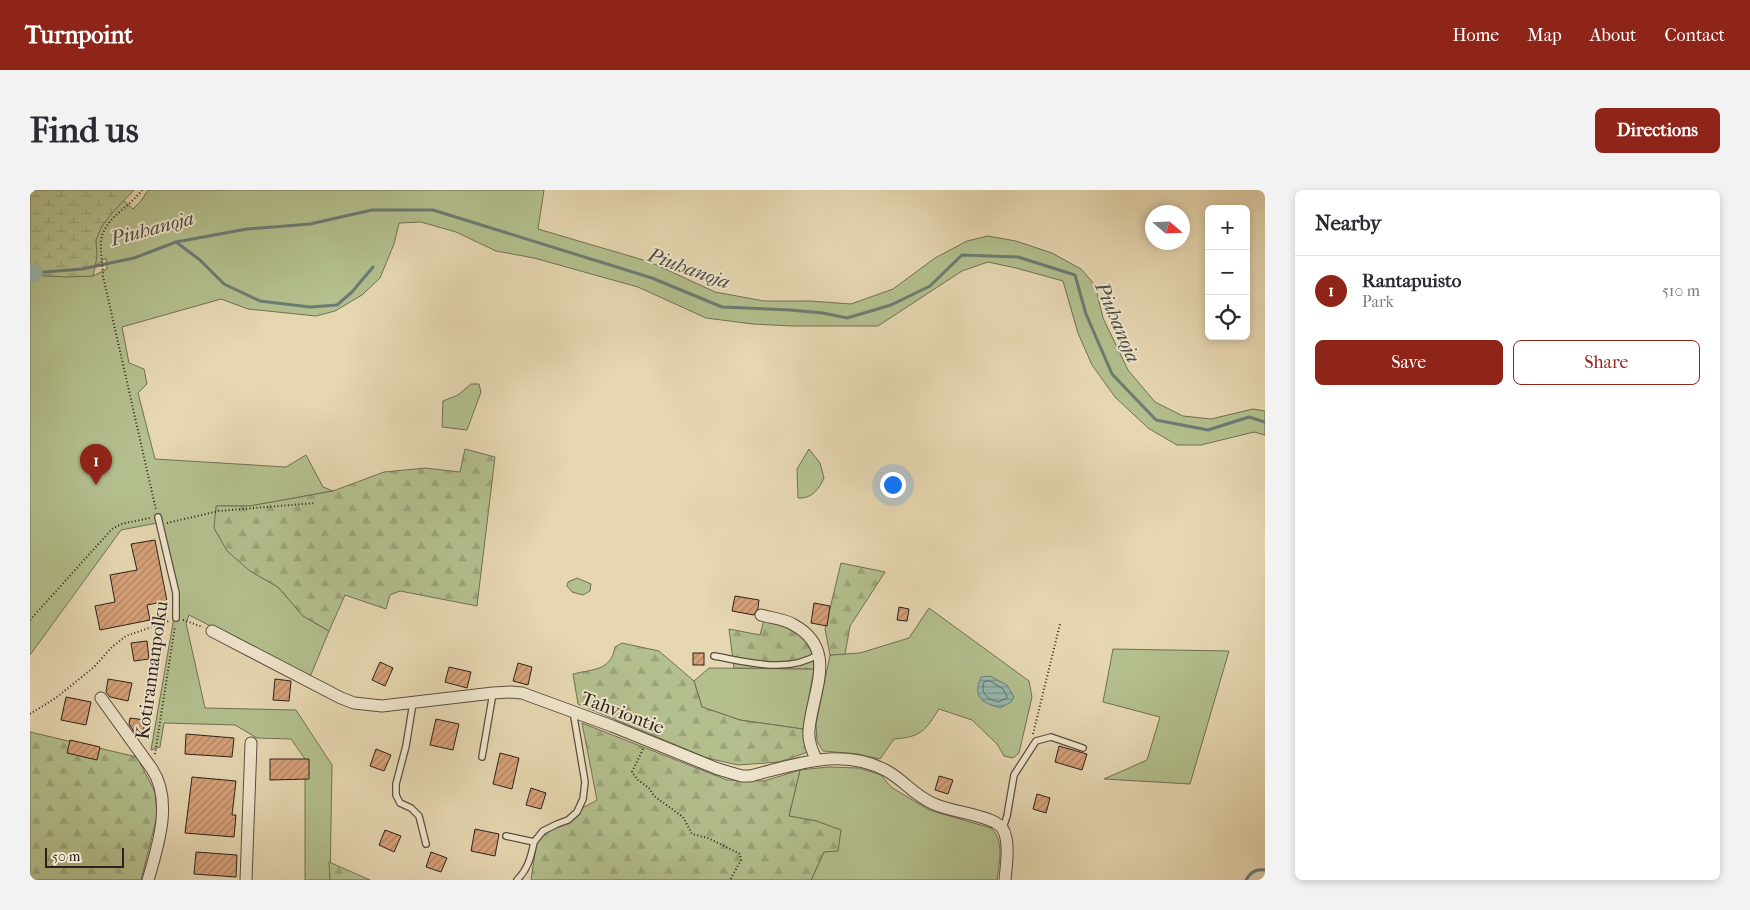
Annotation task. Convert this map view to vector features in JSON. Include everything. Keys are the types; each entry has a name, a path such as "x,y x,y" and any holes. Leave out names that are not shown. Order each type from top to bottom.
{"street":[{"path":"761,615 792,624 805,632 813,641 819,654 818,688 809,729 811,749 816,760"},
{"name":"Tahviontie","path":"212,631 354,703 382,706 493,693 522,693 648,740 698,762 742,776 750,776 816,760 842,759 872,765 886,770 898,778 921,798 951,810 996,822 1003,828"},
{"path":"101,698 152,769 162,789 162,819 148,880"},
{"path":"246,880 251,743"},
{"path":"1003,828 1007,846 1005,880"}],"lane":[{"name":"Kotirannanpolku","path":"158,517 176,593 176,618"},
{"path":"714,656 760,664 794,664 808,661 819,654"},
{"path":"482,757 493,693"},
{"path":"413,703 406,746 396,784 396,795 400,802 411,808 419,816 426,844"},
{"path":"517,880 531,860 534,842 543,831 568,820 577,812 583,799 585,782 573,711"},
{"path":"1003,828 1008,816 1014,775 1036,741 1051,738 1083,748"},
{"path":"506,836 534,842"}],"path":[{"path":"30,620 112,529 131,521 158,517 103,276 101,240 106,226 142,190"},
{"path":"160,524 219,511 314,503"},
{"path":"30,714 73,685 126,636 176,618 212,631"},
{"name":"Kotirannanpolku","path":"152,769 176,618"},
{"path":"1036,741 1033,735 1060,624"},
{"path":"648,740 632,772 638,780 649,788 654,796 683,817 692,834 708,838 740,854 740,860 730,880"}],"green space":[{"path":"30,190 112,190 133,209 148,190 544,190 538,229 650,262 715,292 764,301 810,301 851,304 893,289 935,258 967,241 988,236 1016,241 1052,253 1081,269 1095,285 1103,318 1128,370 1155,402 1183,416 1211,419 1253,409 1265,411 1265,435 1254,432 1201,445 1177,445 1148,428 1115,397 1092,365 1078,333 1063,281 1016,268 988,262 962,271 878,326 753,324 706,318 638,287 534,258 496,251 456,232 421,222 399,223 394,244 380,278 362,295 335,311 316,316 248,309 221,299 122,327 129,363 144,369 147,384 138,393 155,459 286,467 306,455 323,487 333,491 250,506 216,506 250,571 278,587 303,616 329,631 310,677 189,615 186,623 205,708 296,710 332,765 330,880 305,880 305,759 291,739 257,738 235,725 164,723 160,747 151,750 173,623 174,599 157,523 121,530 30,655","holes":["106,258 107,269 93,276 80,276"]},
{"path":"30,190 134,190 102,226 96,240 97,257 93,276 30,275"},
{"path":"471,384 479,384 481,392 467,430 442,427 443,401 458,395"},
{"path":"465,449 495,457 477,606 400,591 390,595 386,609 345,595 329,631 303,616 278,587 250,571 227,551 214,528 216,506 250,506 333,491 384,472 425,468 460,472"},
{"path":"809,449 820,463 824,478 820,486 811,495 798,498 797,469"},
{"path":"841,563 885,572 850,626 845,654 830,655 825,629"},
{"path":"577,578 591,584 590,591 583,595 572,592 567,586 568,582"},
{"path":"929,608 1029,681 1032,697 1019,753 1013,758 1004,756 997,744 972,720 939,709 930,723 921,732 910,737 894,739 880,759 858,754 823,751 817,741 816,724 830,655 860,653 909,638"},
{"path":"764,620 801,634 810,646 814,669 734,668 729,629 760,635"},
{"path":"622,643 659,651 694,681 702,707 740,720 803,729 808,752 779,762 738,765 707,758 578,704 573,674 594,670 605,665 610,661 615,647"},
{"path":"1113,649 1229,651 1190,784 1104,779 1147,760 1160,717 1103,702"},
{"path":"709,668 814,669 803,729 740,720 702,707 694,681"},
{"path":"582,723 727,780 764,781 800,770 789,816 816,821 841,830 838,851 824,852 811,880 531,880 538,833 597,800"},
{"path":"30,732 137,757 155,792 157,816 141,880 30,880"},
{"path":"828,767 859,768 881,775 891,787 929,810 991,828 1000,846 997,880 811,880 824,852 841,830 816,821 789,816 800,770"},
{"path":"329,862 370,880 330,880"}],"water":[{"path":"990,676 1007,685 1014,697 1011,702 1000,708 983,701 978,694 981,677"}],"building":[{"path":"155,540 167,601 147,605 150,620 100,630 95,606 115,602 110,575 137,570 131,544"},
{"path":"735,596 759,600 758,608 754,615 732,611"},
{"path":"814,603 830,606 827,626 811,623"},
{"path":"899,607 909,609 907,621 897,620"},
{"path":"147,641 149,659 134,661 131,643"},
{"path":"693,653 704,653 704,665 693,665"},
{"path":"380,662 393,668 385,686 372,680"},
{"path":"518,663 532,667 528,685 513,681"},
{"path":"449,667 471,672 467,688 445,682"},
{"path":"108,679 132,683 128,701 110,697 106,692"},
{"path":"275,679 291,681 289,701 273,700"},
{"path":"66,697 91,702 86,725 61,720"},
{"path":"130,718 145,720 143,735 136,735 129,724"},
{"path":"436,719 459,724 453,750 430,745"},
{"path":"186,734 234,738 232,757 185,754"},
{"path":"70,740 100,747 97,760 67,753"},
{"path":"1059,746 1087,754 1082,770 1055,762"},
{"path":"376,749 391,755 384,771 370,766"},
{"path":"500,753 519,758 512,789 493,784"},
{"path":"270,759 309,759 309,779 270,780"},
{"path":"939,776 953,780 948,794 935,790"},
{"path":"192,777 236,781 232,815 236,815 234,837 185,833"},
{"path":"531,788 546,793 541,809 526,805"},
{"path":"1037,794 1050,798 1046,813 1033,809"},
{"path":"475,829 499,834 495,856 471,851"},
{"path":"385,830 401,836 394,852 379,845"},
{"path":"196,852 237,855 236,877 194,874"},
{"path":"431,852 447,858 441,872 426,867"}],"waterway":[{"name":"Piuhanoja","path":"33,273 82,269 134,258 176,242 247,229 310,224 372,210 433,210 652,278 722,307 790,310 823,313 847,318 891,305 930,286 962,255 1018,257 1075,275 1086,314 1112,374 1156,420 1208,430 1249,417 1265,422"},
{"path":"176,242 200,260 224,284 260,301 310,307 337,305 352,292 373,267"},
{"path":"1246,880 1254,872 1265,870"}],"place":[{"name":"Rantapuisto","path":"96,485"}]}
